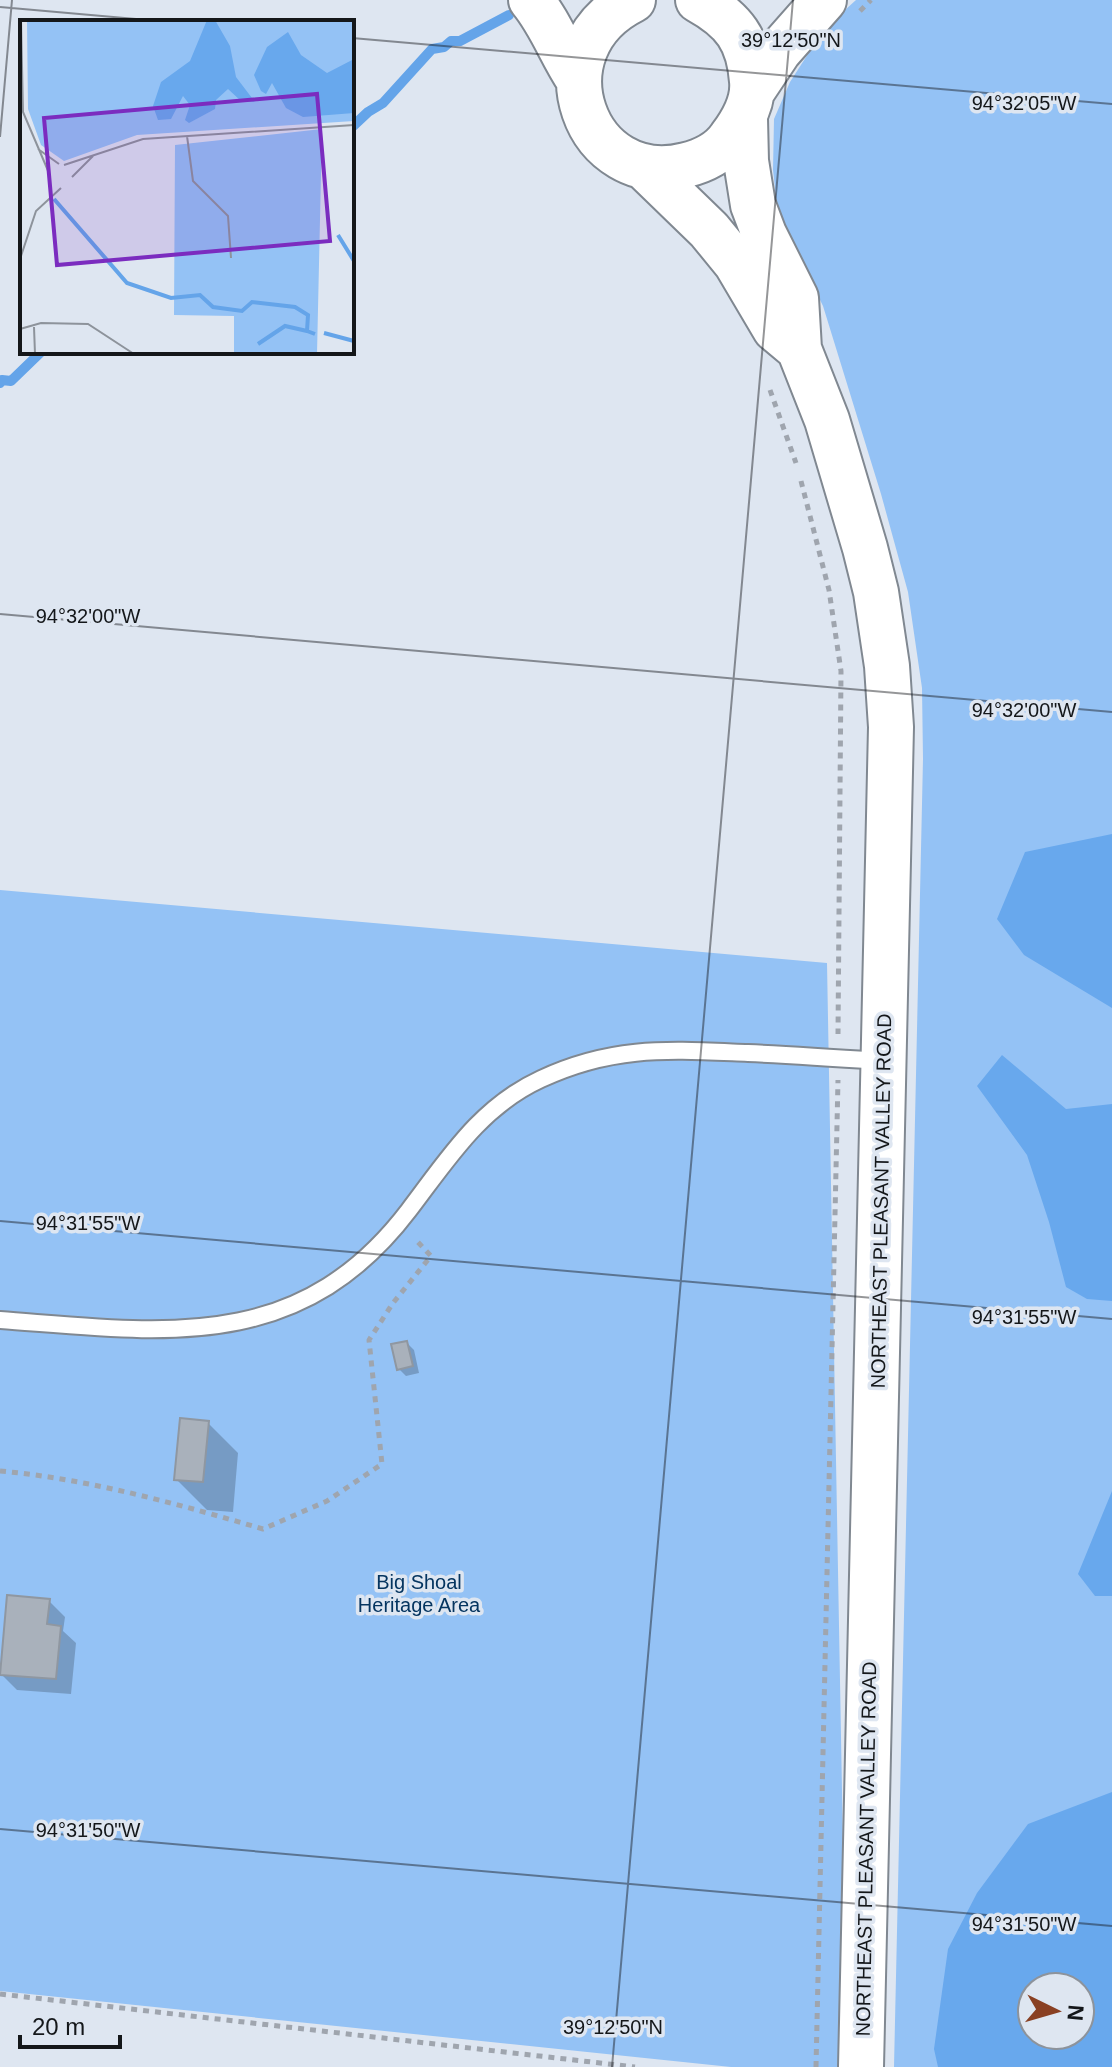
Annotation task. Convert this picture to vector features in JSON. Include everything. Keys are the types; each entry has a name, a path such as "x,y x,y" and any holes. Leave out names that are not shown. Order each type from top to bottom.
{"street":[{"path":"531,0 578,79"},
{"path":"578,79 583,52 596,27 616,9 633,0"},
{"name":"NORTHEAST PLEASANT VALLEY ROAD","path":"698,0 719,12 738,32 750,59 746,161 753,205 796,298 799,349 850,489 876,592 887,666 891,727 885,1061 861,2067"},
{"path":"643,166 673,168 702,161 727,143 779,51 837,11"},
{"name":"NORTHEAST PLEASANT VALLEY ROAD","path":"578,79 582,107 594,131 615,153 643,166 709,230 736,263 775,329 799,349"}],"lane":[{"path":"0,1320 146,1331 202,1329 254,1319 322,1291 366,1260 400,1221 451,1152 500,1104 539,1080 596,1058 658,1049 885,1061"}],"path":[{"path":"837,11 871,0"},
{"path":"768,385 798,469 829,590 841,671 838,1058 816,2067"},
{"path":"0,1471 46,1475 198,1510 263,1529 327,1501 382,1464 369,1340 393,1303 431,1256 400,1221"},
{"path":"0,1994 635,2067"}],"green space":[{"path":"856,0 1112,0 1112,2067 894,2067 923,759 922,688 908,592 881,494 823,306 778,214 773,170 774,119 790,82 824,29"},
{"name":"Big Shoal Heritage Area","path":"0,890 827,963 847,2067 731,2067 0,1991"}],"shaded area":[{"path":"1112,834 1112,1008 1024,955 997,919 1025,852"},
{"path":"1002,1055 1066,1109 1112,1104 1112,1301 1087,1299 1066,1287 1027,1155 977,1086"},
{"path":"1112,1491 1112,1596 1095,1596 1078,1574"},
{"path":"1112,1792 1112,2067 938,2067 934,2049 948,1949 977,1893 1028,1824"}],"building":[{"path":"407,1341 413,1366 397,1370 391,1344"},
{"path":"180,1418 209,1421 203,1482 174,1480"},
{"path":"7,1595 50,1599 47,1624 61,1626 56,1679 0,1675"}],"waterway":[{"path":"354,125 383,103 432,49 444,47 451,41 460,41 509,15"},
{"path":"0,383 2,380 11,381 39,354"}]}
